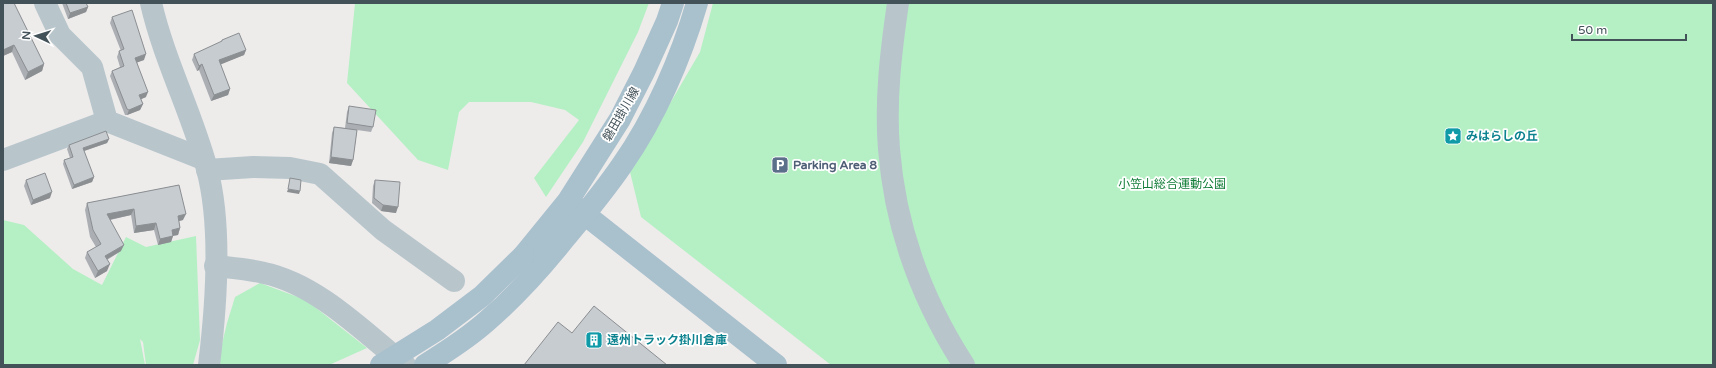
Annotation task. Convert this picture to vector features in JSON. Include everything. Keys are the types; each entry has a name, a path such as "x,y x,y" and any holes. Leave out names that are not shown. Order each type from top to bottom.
{"main road":[{"name":"磐田掛川線","path":"382,365 437,330 482,296 524,255 568,201 620,119 644,72 667,21 673,3"},
{"path":"425,365 487,321 538,271 585,214 623,164 649,120 671,74 689,29 697,3"},
{"path":"568,201 776,365"}],"street":[{"path":"45,3 60,35 92,67 107,121"},
{"path":"151,3 205,164 214,213 215,266 213,327 209,365"},
{"path":"898,3 888,86 889,148 894,188 904,235 915,266 941,324 964,365"},
{"path":"3,160 107,121 205,164 290,168 320,174 383,230 454,281"},
{"path":"215,266 266,273 298,285 326,302 405,365"}],"green space":[{"path":"355,3 649,3 638,32 583,142 546,197 534,178 579,120 565,110 531,102 469,102 459,112 448,170 418,160 347,83"},
{"name":"小笠山総合運動公園","path":"713,3 1713,3 1713,365 831,365 641,217 630,172 700,52"},
{"path":"3,220 24,225 73,269 102,285 126,237 146,247 196,236 200,340 193,365 146,365 143,342 140,339 145,365 3,365"},
{"path":"260,283 306,300 367,348 329,365 217,365 235,297"}],"building":[{"path":"3,3 14,3 44,64 28,72 14,45 3,50"},
{"path":"66,3 86,3 88,7 70,13"},
{"path":"132,10 146,54 135,58 148,92 139,95 143,104 129,110 127,109 112,71 124,66 119,51 124,49 112,17"},
{"path":"239,33 246,50 219,60 230,89 214,95 202,64 199,66 194,54"},
{"path":"349,106 376,110 373,127 347,123"},
{"path":"334,127 357,130 353,160 331,157"},
{"path":"106,131 109,139 83,148 94,177 74,185 64,160 73,157 69,145"},
{"path":"45,173 52,192 33,200 26,180"},
{"path":"290,178 301,180 300,191 288,189"},
{"path":"375,180 400,182 398,207 383,205 374,198"},
{"path":"179,185 186,214 178,216 180,228 172,230 173,236 160,239 156,223 136,226 134,209 107,214 124,245 105,256 110,264 98,271 87,252 101,244 93,230 87,203"},
{"name":"遠州トラック掛川倉庫","path":"594,306 667,365 524,365 558,322 572,333"}],"place":[{"name":"みはらしの丘","path":"1453,136"},
{"name":"Parking Area 8","path":"780,165"},
{"name":"遠州トラック掛川倉庫","path":"594,340"}]}
